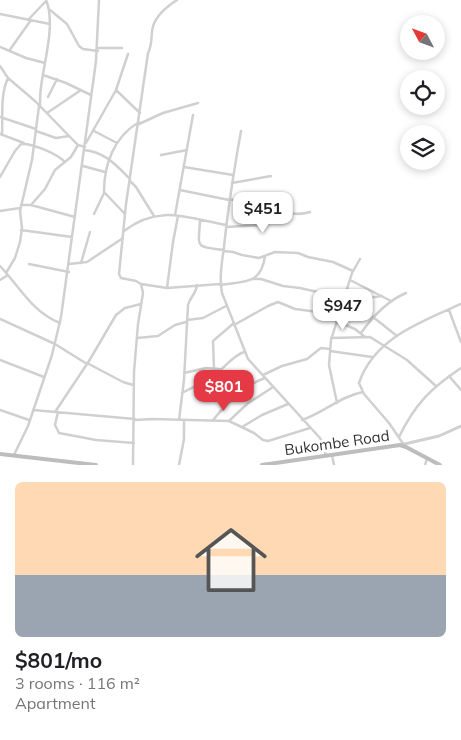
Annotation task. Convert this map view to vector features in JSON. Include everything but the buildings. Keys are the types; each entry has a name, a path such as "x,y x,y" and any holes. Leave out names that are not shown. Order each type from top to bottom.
{"main road":[{"name":"Bukombe Road","path":"262,465 283,464 402,445 440,465"},
{"path":"1,455 96,465"}],"street":[{"path":"0,280 7,274 15,258 22,230 21,207 34,145 40,106 40,90 46,63 50,10 46,0 9,51"},
{"path":"14,456 30,420 60,323 69,272 72,237 98,50 99,0"},
{"path":"134,465 134,385 137,338 143,293 140,284 136,280 119,276 125,214 148,53 152,44 152,31 158,17 168,5 177,0"},
{"path":"50,10 67,24 79,46 83,49 122,48"},
{"path":"0,14 50,24"},
{"path":"0,47 46,63"},
{"path":"85,147 116,90 124,72 128,54"},
{"path":"0,67 8,78 40,106 78,145 98,152 110,159 136,187 154,216"},
{"path":"43,75 57,79 91,95"},
{"path":"8,78 3,92 1,134 60,156 65,162"},
{"path":"48,96 57,79"},
{"path":"47,113 81,90"},
{"path":"116,90 140,113"},
{"path":"94,214 104,192 105,172 117,143 124,133 139,123 163,113 198,103"},
{"path":"168,288 176,216 193,115"},
{"path":"1,117 56,138 69,136"},
{"path":"94,131 117,143"},
{"path":"242,131 229,200 220,285 226,306 248,360 322,442 326,456"},
{"path":"0,178 18,147 26,144"},
{"path":"31,205 45,189 55,170 65,162 78,145"},
{"path":"161,155 187,150"},
{"path":"82,166 105,172"},
{"path":"184,168 233,175"},
{"path":"232,183 270,176"},
{"path":"180,190 229,200 254,203 278,202 281,210 294,213 310,212"},
{"path":"104,192 125,214"},
{"path":"0,211 31,205 75,217"},
{"path":"124,231 135,222 154,216 176,216 226,226 262,225 277,221 294,213"},
{"path":"200,220 198,239 200,245 205,247 253,257 275,252 298,253 333,262 353,271"},
{"path":"22,230 72,237"},
{"path":"80,263 90,232"},
{"path":"69,264 87,262 123,238"},
{"path":"253,279 262,272 265,255"},
{"path":"337,403 329,366 331,338 353,271 360,259"},
{"path":"28,264 69,272"},
{"path":"0,266 36,309 45,316 60,323"},
{"path":"140,284 168,288 220,285 253,279 344,300 351,304 360,299 382,296"},
{"path":"350,280 391,301"},
{"path":"179,420 184,373 186,321 189,301 197,285"},
{"path":"360,333 373,317 391,301 406,293"},
{"path":"214,368 213,341 234,324 278,302 295,309 318,312 337,320 365,337"},
{"path":"134,443 96,440 60,433 55,425 56,412 116,315 124,308 142,304"},
{"path":"461,304 397,336 384,345 372,357 359,383 362,392 399,437 402,445 439,436 461,426"},
{"path":"137,338 158,336 175,325 203,318 226,306"},
{"path":"449,310 461,342"},
{"path":"373,317 397,336"},
{"path":"0,319 55,344 87,364 134,385"},
{"path":"0,326 4,321"},
{"path":"331,338 370,337 407,360 436,386"},
{"path":"213,420 247,387 282,366 307,359 321,348 372,357"},
{"path":"182,393 208,378 233,358 244,352"},
{"path":"0,360 44,377"},
{"path":"184,373 214,368 220,370"},
{"path":"399,437 414,409 436,386 461,368"},
{"path":"448,376 461,390"},
{"path":"208,378 230,402"},
{"path":"229,421 247,404 273,387"},
{"path":"302,420 350,395 362,392"},
{"path":"242,427 262,415 288,404"},
{"path":"0,410 30,420"},
{"path":"33,410 135,419 229,421 268,441 310,428"},
{"path":"179,465 184,439 184,420"},
{"path":"332,455 334,465"},
{"path":"425,465 427,458"},
{"path":"45,459 47,465"}]}
